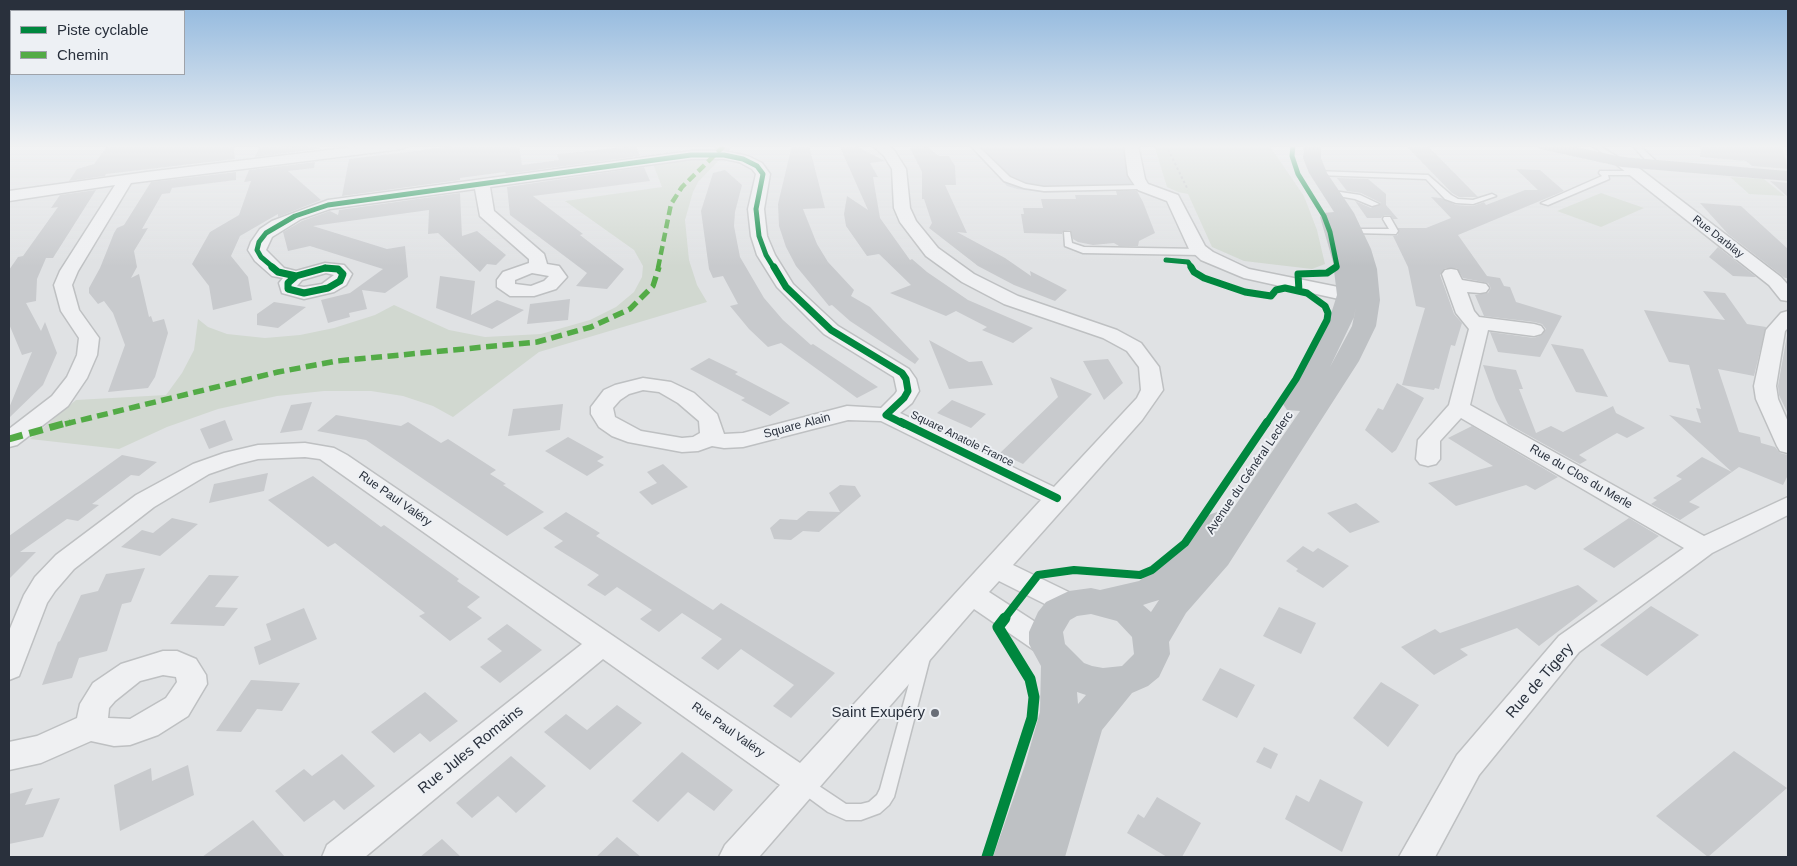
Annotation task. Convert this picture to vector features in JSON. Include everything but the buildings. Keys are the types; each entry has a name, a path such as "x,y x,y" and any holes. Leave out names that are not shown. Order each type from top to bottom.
{"main road":[{"name":"Avenue du Général Leclerc","path":"1151,641 1174,604 1217,557 1347,361 1364,326 1369,300 1352,290 1320,185"},
{"name":"Avenue du Général Leclerc","path":"1069,604 1086,601 1104,602 1149,591 1173,574 1201,546 1256,468 1314,375 1352,290 1366,269 1354,231 1322,185"},
{"name":"Avenue du Général Leclerc","path":"1053,654 1071,673 1087,680 1119,682 1135,676 1146,667 1152,654 1151,641 1139,620 1129,612 1104,602"},
{"path":"1014,857 1044,766 1059,712 1053,654 1046,632 1050,620 1058,611 1069,604"},
{"name":"Avenue du Général Leclerc","path":"1044,857 1085,724 1119,682"}],"street":[{"path":"9,196 78,185"},
{"path":"9,440 60,401 77,378 87,354 89,338 80,322 70,310 63,284 121,185"},
{"name":"Square Anatole France","path":"296,276 278,272 261,257 257,250 258,242 278,224 328,205 472,185"},
{"path":"482,185 486,213 538,258 538,267"},
{"name":"Square Anatole France","path":"761,185 756,209 759,236 766,255 782,282 802,304 831,330 902,374 906,379 908,391 904,398 886,415 1057,498"},
{"path":"737,857 1146,401 1152,390 1149,367 1134,348 1121,340 1010,300 968,278 932,252 908,222 902,208 900,185"},
{"name":"Rue Darblay","path":"1653,185 1775,281 1788,296"},
{"path":"1143,187 1173,198 1201,252 1234,270 1253,275 1352,290"},
{"path":"1298,282 1330,279 1352,290"},
{"path":"1428,459 1429,440 1459,407 1479,328 1465,313 1453,280 1480,288"},
{"path":"1788,317 1776,330 1765,386 1767,399 1788,446"},
{"path":"1474,322 1534,330"},
{"name":"Rue du Clos du Merle","path":"1459,407 1703,547"},
{"name":"Square Alain","path":"709,438 724,441 743,440 847,413 863,412 886,415"},
{"name":"Rue Paul Valéry","path":"9,668 34,602 45,584 66,562 144,501 201,469 232,458 283,450 326,453 339,460 803,784"},
{"name":"Rue de Tigery","path":"1416,857 1468,765 1569,644 1703,547 1788,505"},
{"path":"995,568 1069,604"},
{"path":"972,595 998,610 1053,654"},
{"name":"Rue Jules Romains","path":"339,857 602,643"},
{"path":"9,756 41,749 94,725"}],"lane":[{"path":"1023,185 1044,189 1143,187"},
{"path":"1332,185 1374,204"},
{"path":"1436,185 1448,197 1456,201 1473,202 1492,196"},
{"path":"1545,202 1585,185"},
{"path":"1354,231 1392,232 1394,231 1387,218"},
{"path":"1067,234 1068,244 1083,250 1201,252"},
{"path":"803,784 834,807 846,812 861,812 874,808 883,800 888,792 926,647"}],"path":[{"path":"1187,185 1190,192"}],"shaded area":[{"path":"661,185 696,185 685,220 689,260 697,285 707,302 539,352 453,417 433,406 403,396 371,391 324,391 277,396 218,409 167,427 119,449 30,439 76,400 166,395 182,373 194,350 198,319 208,327 227,334 265,338 300,335 334,328 375,315 394,305 449,330 485,337 541,334 590,320 616,307 634,292 642,277 643,266 634,250 565,201 662,187"},
{"path":"1133,185 1136,190 1046,193 1007,186"},
{"path":"1167,185 1297,185 1304,196 1317,230 1325,264 1312,269 1244,261 1212,247 1188,194"},
{"path":"1739,185 1772,185 1785,196 1749,194"},
{"path":"1601,193 1644,208 1601,227 1557,211"}],"marked path":[{"path":"9,439 34,431 278,372 337,361 537,342 591,327 630,309 653,286 662,256 671,204 684,185"}],"cycle path":[{"path":"296,276 278,272 261,257 257,250 259,242 266,233 278,224 328,205 470,185"},
{"path":"761,185 756,209 759,236 766,255 786,287 831,330 902,373 906,379 908,391 904,398 886,415 1057,498"},
{"path":"1299,291 1298,274 1327,273 1334,270 1337,266 1330,232 1324,216 1305,185"},
{"path":"987,857 1032,718 1034,697 1030,679 998,627 1038,575 1074,570 1140,575 1152,570 1185,543 1296,379 1327,320 1328,313 1325,306 1307,293 1285,288 1276,290 1271,296 1245,292 1204,278 1194,272 1188,262 1166,260"},
{"path":"325,268 338,269 343,274 340,281 328,288 304,293 288,289 288,283 296,276 325,268"}],"place":[{"name":"Saint Exupéry","path":"935,713"}]}
